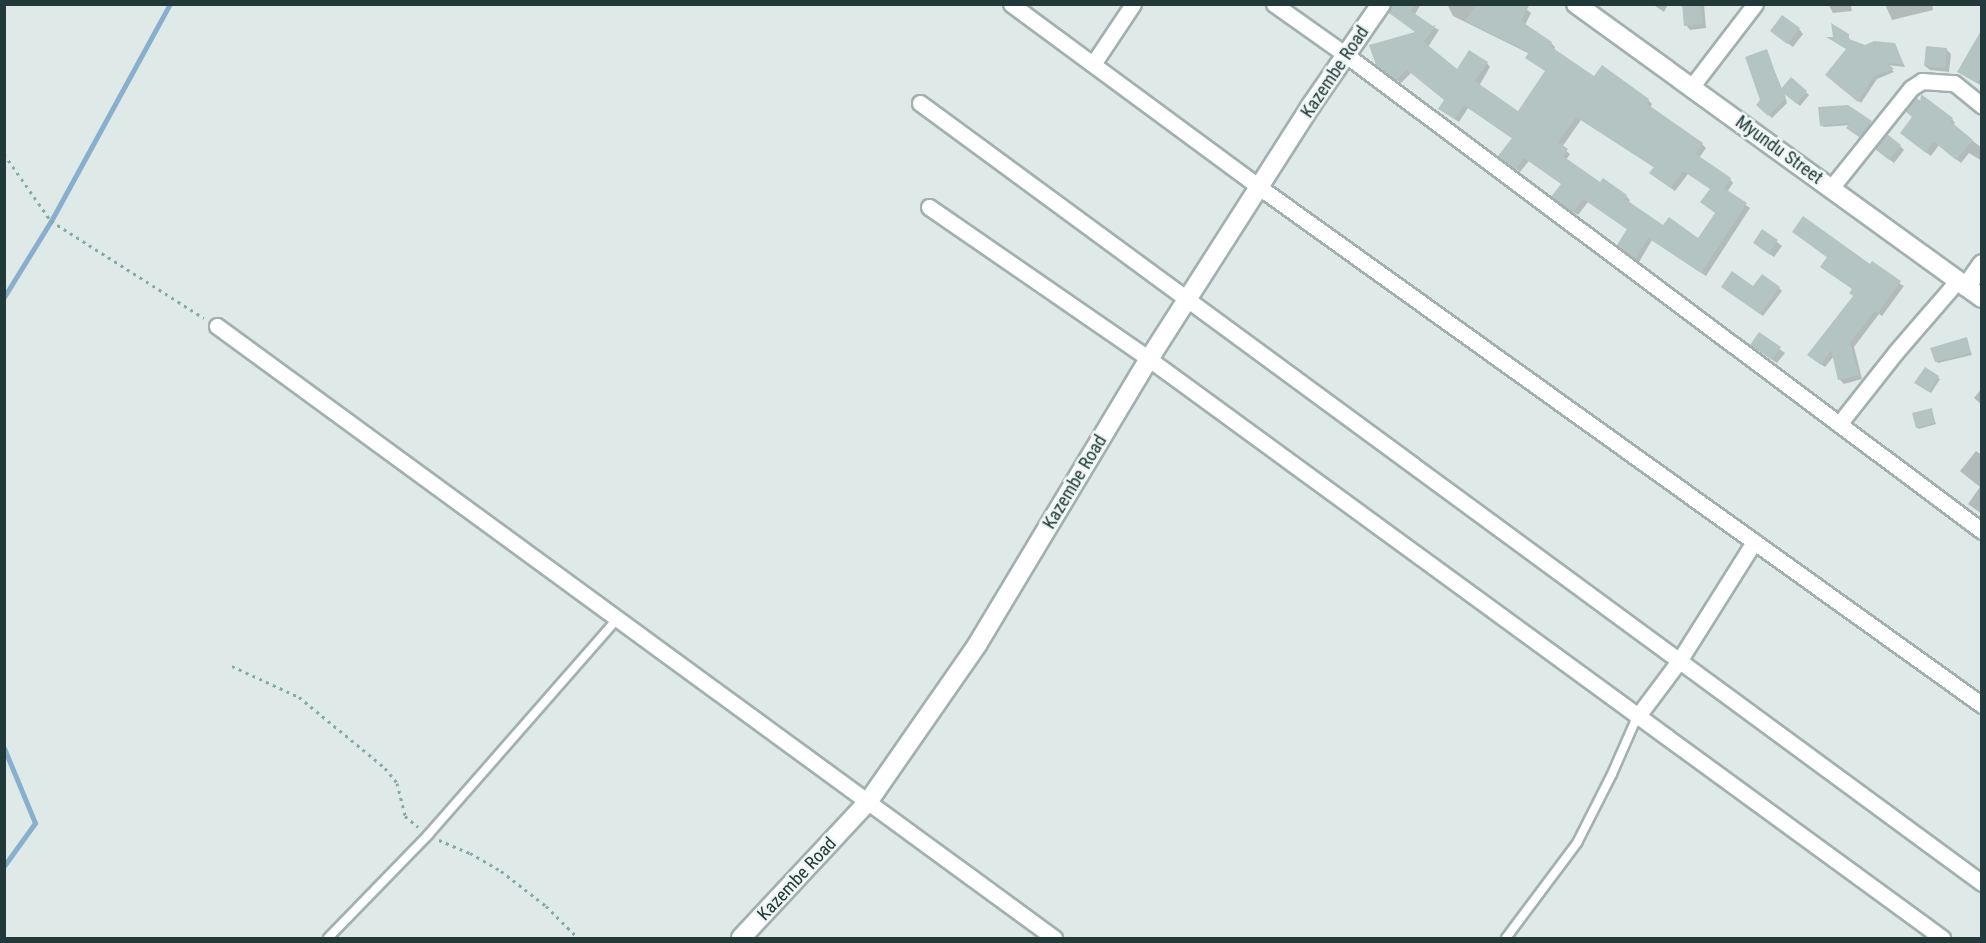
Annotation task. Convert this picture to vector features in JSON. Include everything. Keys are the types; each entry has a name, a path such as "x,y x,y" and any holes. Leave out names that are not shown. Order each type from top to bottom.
{"main road":[{"name":"Kazembe Road","path":"741,939 868,802 977,645 1188,297 1381,4"},
{"name":"Myundu Street","path":"1576,4 1982,298"},
{"path":"1962,284 1982,264"}],"street":[{"path":"1011,4 1259,187 1982,705"},
{"path":"1093,64 1133,4"},
{"path":"1274,4 1346,55 1982,531"},
{"path":"1692,86 1755,4"},
{"path":"1831,188 1911,88 1922,81 1954,83 1982,106"},
{"path":"920,103 1188,297 1982,883"},
{"path":"929,207 1149,359 1942,939"},
{"path":"1839,424 1894,353 1962,284"},
{"path":"217,326 1054,939"},
{"path":"1637,717 1679,661 1754,542"}],"lane":[{"path":"328,939 428,835 617,619"},
{"path":"1506,939 1577,843 1612,774 1637,717"}],"path":[{"path":"4,154 51,221 217,326"},
{"path":"232,666 299,697 385,768 397,783 405,816 428,835 470,853 501,871 546,906 578,939"}],"building":[{"path":"1392,4 1415,4 1411,11 1433,26 1436,25 1424,42 1457,69 1469,50 1488,62 1475,81 1518,111 1545,71 1525,58 1529,52 1465,21 1477,4 1530,4 1521,21 1552,42 1550,46 1594,76 1602,65 1649,99 1647,104 1703,143 1696,154 1731,178 1724,188 1747,203 1701,273 1648,238 1635,259 1617,245 1627,229 1583,199 1573,213 1551,197 1561,184 1524,158 1515,170 1498,156 1512,138 1464,105 1455,119 1438,109 1444,100 1407,70 1396,80 1376,65 1369,45 1415,32 1389,13","holes":["1576,117 1654,167 1649,173 1671,188 1683,171 1710,189 1700,202 1715,213 1698,238 1669,217 1663,225 1625,199 1627,195 1603,178 1600,182 1563,156 1568,149 1558,142"]},
{"path":"1682,4 1700,4 1703,24 1684,26"},
{"path":"1782,15 1800,28 1787,44 1770,31"},
{"path":"1831,23 1849,34 1849,39 1865,45 1874,41 1895,43 1904,65 1887,63 1894,69 1874,76 1858,102 1825,75 1846,49 1826,37 1833,37"},
{"path":"1982,29 1982,75 1977,83 1957,72"},
{"path":"1926,46 1947,48 1945,68 1924,66"},
{"path":"1767,49 1781,89 1791,77 1807,91 1797,104 1783,93 1785,99 1768,116 1756,105 1760,100 1745,57"},
{"path":"1921,94 1953,118 1950,121 1973,140 1956,160 1934,142 1926,153 1900,133 1912,117 1905,111 1917,97 1920,105"},
{"path":"1848,105 1872,121 1859,137 1846,128 1850,123 1820,126 1818,107"},
{"path":"1887,134 1901,145 1889,160 1875,149"},
{"path":"1803,216 1870,264 1872,261 1901,281 1878,313 1875,311 1850,342 1859,375 1838,380 1831,350 1821,365 1807,355 1853,296 1849,293 1852,289 1820,267 1827,257 1792,232"},
{"path":"1762,229 1778,240 1769,254 1753,243"},
{"path":"1732,271 1753,286 1762,274 1780,287 1760,314 1721,287"},
{"path":"1759,332 1781,347 1772,360 1750,345"},
{"path":"1967,337 1971,353 1935,362 1930,348"},
{"path":"1925,367 1939,376 1929,392 1914,383"},
{"path":"1932,408 1935,423 1916,428 1912,413"}],"waterway":[{"path":"4,297 51,221 170,4"},
{"path":"4,748 35,823 4,866"}]}
